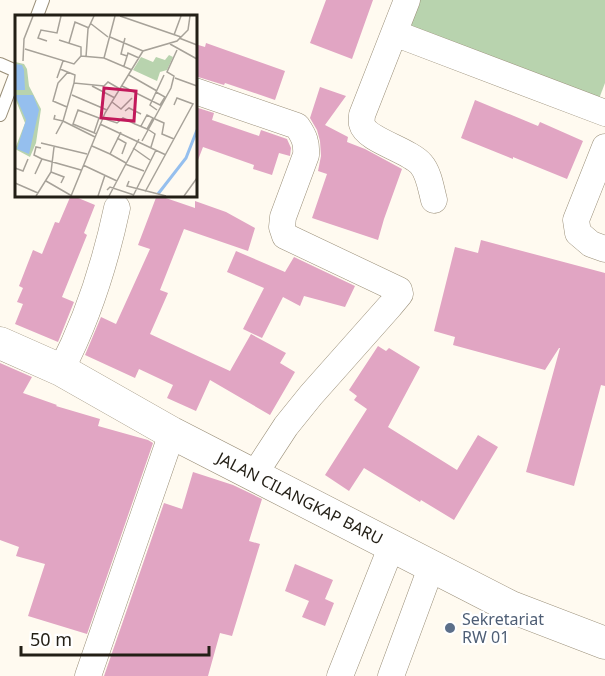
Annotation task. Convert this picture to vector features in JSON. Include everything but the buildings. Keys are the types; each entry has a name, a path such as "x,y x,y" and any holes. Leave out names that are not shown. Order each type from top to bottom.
{"street":[{"path":"407,0 362,115 362,124 368,133 422,164 434,200"},
{"path":"394,33 605,112"},
{"path":"196,91 297,126 307,144 306,155 283,218 282,227 285,236 399,290 400,294 311,395 286,426 254,475"},
{"path":"605,147 576,220 578,233 591,244 605,249"},
{"path":"61,370 77,340 98,283 117,208"},
{"name":"JALAN CILANGKAP BARU","path":"0,343 61,370 172,433 512,607 605,643"},
{"path":"88,676 172,433"},
{"path":"340,676 392,545"},
{"path":"391,676 432,565"}],"lane":[{"path":"37,15 43,0"},
{"path":"0,64 15,72"},
{"path":"0,115 15,75"}],"green space":[{"path":"411,0 605,0 605,83 594,112 398,33"}],"place":[{"name":"Sekretariat RW 01","path":"450,628"}]}
